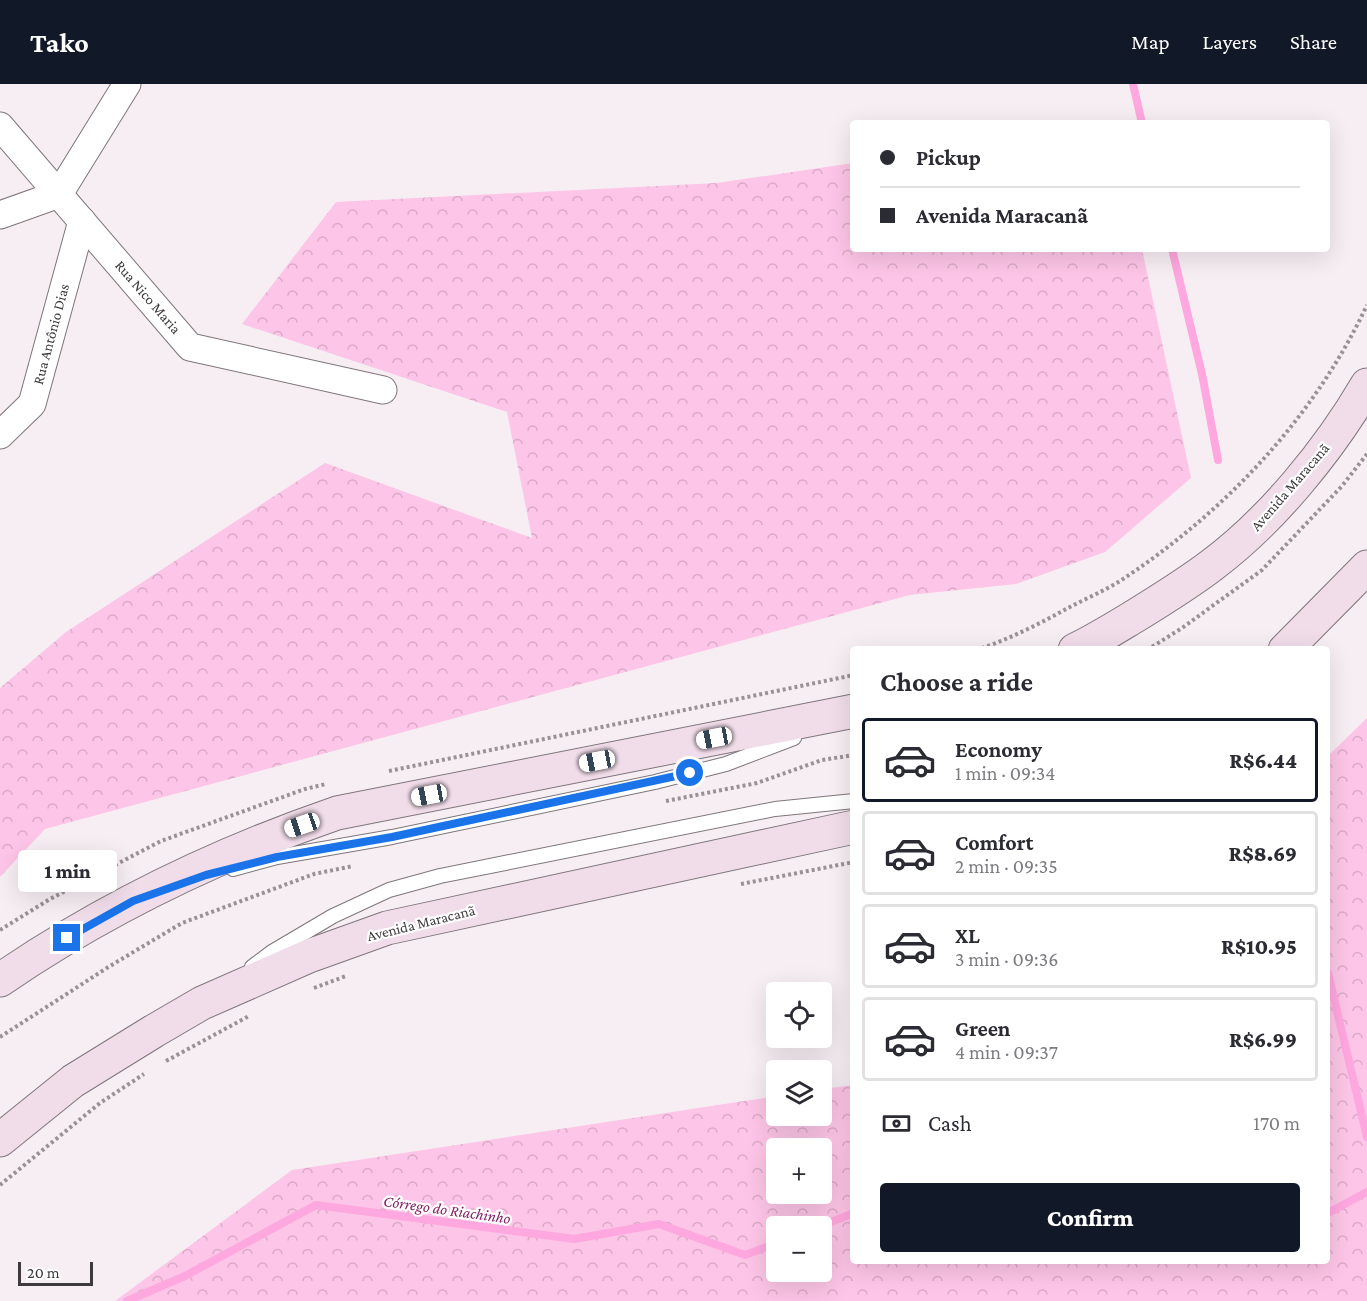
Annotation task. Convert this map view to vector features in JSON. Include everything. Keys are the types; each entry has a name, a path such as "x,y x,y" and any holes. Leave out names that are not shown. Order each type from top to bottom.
{"main road":[{"name":"Avenida Maracanã","path":"1083,646 1175,592 1214,564 1250,533 1283,499 1342,426 1367,385"},
{"path":"1289,646 1367,567"},
{"path":"0,980 34,957 133,901 233,852 338,813 850,712"},
{"name":"Avenida Maracanã","path":"0,1140 73,1081 202,1004 309,956 387,928 850,828"}],"street":[{"path":"0,215 59,194 127,84"},
{"name":"Rua Nico Maria","path":"0,126 190,347 383,390"},
{"name":"Rua Antônio Dias","path":"0,435 32,405 82,221"}],"lane":[{"path":"133,901 206,875 277,857 392,837 665,780 726,764 779,742 850,720"},
{"path":"202,1004 272,952 333,916 388,890 440,876 775,809 850,801"}],"path":[{"path":"988,646 1043,621 1119,581 1190,530 1274,448 1316,395 1350,340 1367,305"},
{"path":"730,886 850,863"},
{"path":"306,991 351,974"},
{"path":"164,1061 256,1013"},
{"path":"0,1185 100,1103 146,1072"}],"green space":[{"path":"850,163 850,252 1143,252 1191,478 1105,552 1016,584 910,595 45,829 0,877 0,688 66,632 325,463 532,538 507,412 242,324 336,202 717,183"},
{"path":"1367,718 1367,1301 115,1301 292,1170 766,1098 766,1126 832,1126 832,1088 850,1085 850,1264 1330,1264 1330,754"}],"waterway":[{"path":"1133,84 1141,120"},
{"path":"1173,252 1202,374 1218,460"},
{"path":"1330,981 1367,1137"},
{"name":"Córrego do Riachinho","path":"1330,1212 1367,1192"},
{"name":"Córrego do Riachinho","path":"127,1301 185,1276 316,1205 574,1239 659,1224 745,1255 766,1247"},
{"name":"Córrego do Riachinho","path":"832,1222 850,1215"}],"route":[{"path":"67,938 133,901 206,875 277,857 392,837 690,773"}]}
